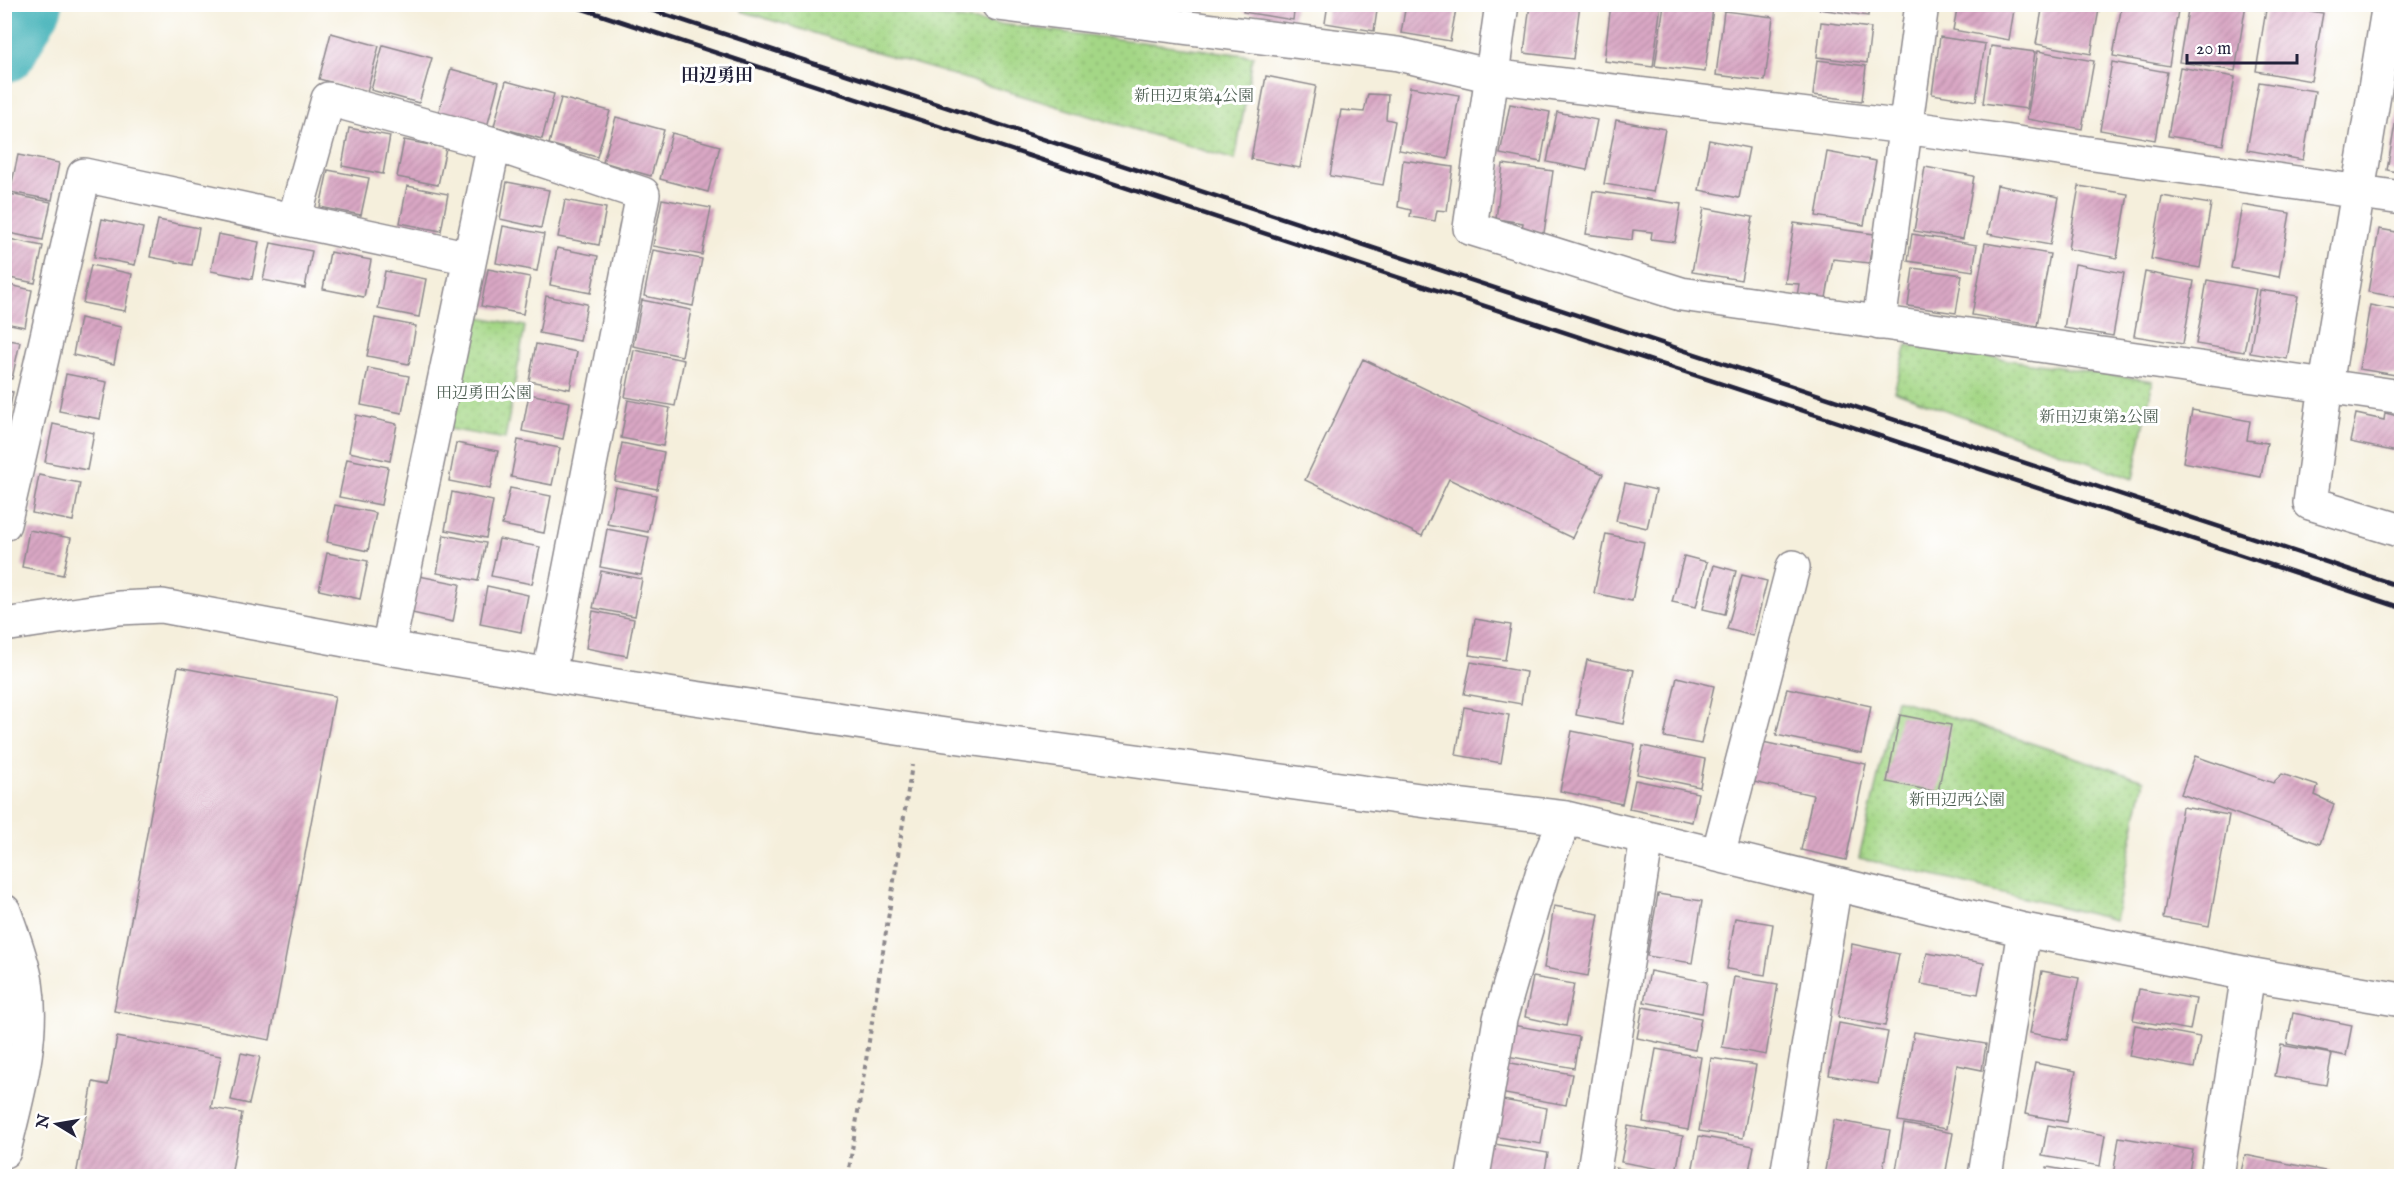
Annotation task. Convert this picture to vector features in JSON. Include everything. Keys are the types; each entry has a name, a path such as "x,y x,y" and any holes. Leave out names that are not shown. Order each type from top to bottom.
{"street":[{"path":"998,4 1398,54 1492,76 1905,127 2402,198"},
{"path":"1502,4 1470,228 1681,294 2326,385 2402,398"},
{"path":"1879,323 1922,4"},
{"path":"2389,4 2326,385 2310,503 2402,531"},
{"path":"294,220 328,99 494,144 642,194 549,674"},
{"path":"388,648 494,144"},
{"path":"4,524 84,175 470,258"},
{"path":"1718,855 1793,567"},
{"path":"4,625 119,608 162,606 388,648 917,731 1456,806 1566,818 2024,930 2248,974 2402,1000"},
{"path":"1473,1176 1500,1019 1542,874 1566,818"},
{"path":"1593,1176 1647,838"},
{"path":"1787,1176 1835,884"},
{"path":"4,911 26,982 28,1023 27,1053 4,1151"},
{"path":"1985,1176 2024,930"},
{"path":"2217,1176 2248,974"}],"path":[{"path":"848,1176 917,731"}],"green space":[{"name":"新田辺東第4公園","path":"743,5 848,5 1253,56 1235,160 741,11"},
{"name":"田辺勇田公園","path":"470,315 525,326 505,439 448,429"},
{"name":"新田辺東第2公園","path":"1907,345 2153,381 2133,479 1894,391"},
{"name":"新田辺西公園","path":"1896,699 2144,780 2115,920 1859,858"}],"building":[{"path":"1245,4 1295,4 1293,20 1243,12"},
{"path":"1328,4 1378,4 1374,31 1325,23"},
{"path":"1406,4 1457,4 1450,41 1401,33"},
{"path":"1530,4 1580,4 1573,59 1524,53"},
{"path":"1611,4 1661,4 1653,67 1604,61"},
{"path":"1664,4 1713,8 1705,72 1655,66"},
{"path":"1819,4 1869,4 1868,16 1819,9"},
{"path":"1958,4 2015,4 2009,40 1953,30"},
{"path":"2043,4 2100,4 2091,54 2036,44"},
{"path":"2122,4 2179,4 2169,66 2113,56"},
{"path":"2189,4 2246,4 2235,71 2179,62"},
{"path":"2267,4 2323,13 2311,81 2256,71"},
{"path":"1724,11 1773,17 1765,81 1716,75"},
{"path":"1821,22 1871,28 1867,63 1817,57"},
{"path":"331,33 379,46 367,92 319,79"},
{"path":"1940,37 1985,44 1976,101 1932,94"},
{"path":"383,45 432,58 419,103 371,90"},
{"path":"1991,46 2035,52 2027,109 1983,103"},
{"path":"2038,51 2094,61 2082,129 2027,119"},
{"path":"1817,60 1866,66 1862,101 1813,95"},
{"path":"2112,62 2167,72 2155,140 2100,130"},
{"path":"2180,67 2235,77 2223,145 2168,136"},
{"path":"451,69 499,82 487,127 438,114"},
{"path":"1266,76 1316,86 1300,168 1251,159"},
{"path":"506,81 554,94 542,139 494,126"},
{"path":"2259,82 2315,91 2303,160 2247,150"},
{"path":"1410,87 1459,95 1448,159 1399,150"},
{"path":"1368,94 1388,95 1386,119 1395,121 1383,185 1330,176 1341,110 1364,112"},
{"path":"561,98 610,111 597,157 549,144"},
{"path":"2399,102 2402,103 2402,173 2387,170"},
{"path":"1510,104 1550,112 1541,162 1500,154"},
{"path":"1557,112 1597,120 1587,170 1547,162"},
{"path":"616,117 664,130 651,176 603,162"},
{"path":"1616,120 1665,129 1653,192 1604,184"},
{"path":"349,128 390,136 383,174 342,166"},
{"path":"672,133 720,146 708,192 660,179"},
{"path":"404,140 446,148 438,185 397,177"},
{"path":"1709,140 1749,148 1739,198 1699,190"},
{"path":"1827,152 1876,161 1864,225 1816,216"},
{"path":"18,155 59,163 52,200 10,192"},
{"path":"1403,160 1453,167 1447,211 1437,210 1435,221 1410,217 1411,210 1398,207"},
{"path":"1503,164 1553,171 1544,233 1522,230 1523,223 1496,219"},
{"path":"1925,167 1974,176 1963,239 1914,231"},
{"path":"328,170 369,178 361,215 320,207"},
{"path":"507,182 549,190 541,228 500,219"},
{"path":"1997,185 2059,197 2050,245 1988,234"},
{"path":"407,186 448,194 441,231 400,223"},
{"path":"2079,186 2128,194 2117,258 2068,249"},
{"path":"1593,191 1681,204 1675,242 1651,239 1652,232 1633,230 1632,240 1586,234"},
{"path":"9,194 51,202 43,240 4,232"},
{"path":"2162,196 2211,204 2200,268 2151,259"},
{"path":"662,199 711,208 702,255 653,246"},
{"path":"565,200 606,208 599,245 558,237"},
{"path":"2242,205 2290,213 2279,277 2231,268"},
{"path":"1704,208 1753,217 1741,280 1692,272"},
{"path":"102,219 143,228 135,265 94,257"},
{"path":"158,220 199,228 192,265 150,257"},
{"path":"1794,223 1874,234 1869,263 1833,259 1826,298 1797,296 1799,284 1785,283"},
{"path":"503,226 544,234 537,271 496,263"},
{"path":"2379,229 2402,233 2402,298 2368,292"},
{"path":"218,234 259,242 252,279 211,271"},
{"path":"1912,234 1977,245 1973,271 1908,261"},
{"path":"4,238 43,246 35,283 4,277"},
{"path":"271,243 312,251 305,288 263,280"},
{"path":"1985,243 2050,254 2037,326 1972,315"},
{"path":"557,248 598,256 591,293 550,285"},
{"path":"653,250 702,259 693,306 644,296"},
{"path":"330,252 371,260 364,297 323,289"},
{"path":"2075,264 2124,273 2113,336 2064,328"},
{"path":"91,265 132,274 125,311 83,303"},
{"path":"1913,268 1962,275 1956,313 1908,306"},
{"path":"488,269 530,277 523,314 481,306"},
{"path":"385,271 426,279 419,317 378,309"},
{"path":"2145,272 2194,281 2183,344 2134,336"},
{"path":"2207,280 2256,289 2244,352 2196,344"},
{"path":"5,284 32,290 25,327 5,323"},
{"path":"2260,290 2298,296 2287,359 2250,353"},
{"path":"546,296 587,304 580,341 539,333"},
{"path":"642,300 691,310 682,356 633,346"},
{"path":"2370,305 2402,311 2402,376 2359,369"},
{"path":"80,318 121,327 114,364 73,355"},
{"path":"375,318 416,326 409,364 367,356"},
{"path":"4,339 20,342 12,379 4,378"},
{"path":"536,344 577,352 570,389 529,381"},
{"path":"634,350 684,360 675,406 625,397"},
{"path":"1363,359 1603,474 1572,538 1449,479 1422,536 1305,480"},
{"path":"368,368 409,376 402,413 361,405"},
{"path":"66,374 107,382 100,419 59,411"},
{"path":"4,391 13,392 6,427 4,427"},
{"path":"529,394 570,402 563,439 522,431"},
{"path":"628,400 670,408 663,446 621,438"},
{"path":"2192,410 2250,421 2247,440 2267,443 2261,477 2183,462"},
{"path":"2385,413 2402,417 2402,453 2350,442 2356,414 2384,420"},
{"path":"356,415 397,424 390,461 349,452"},
{"path":"53,424 94,433 87,470 45,462"},
{"path":"518,440 560,448 552,485 511,477"},
{"path":"456,443 498,451 490,489 449,481"},
{"path":"622,443 664,452 657,489 615,481"},
{"path":"347,459 388,467 381,505 339,497"},
{"path":"39,475 80,483 73,521 32,513"},
{"path":"1625,483 1656,490 1647,528 1616,521"},
{"path":"615,487 656,495 648,532 607,524"},
{"path":"510,488 551,496 544,533 502,525"},
{"path":"452,492 493,501 486,538 445,530"},
{"path":"335,505 376,513 368,551 327,542"},
{"path":"607,529 649,537 641,575 600,567"},
{"path":"29,530 71,538 63,575 22,567"},
{"path":"1606,534 1644,542 1632,601 1594,593"},
{"path":"444,535 486,543 478,581 437,573"},
{"path":"499,539 540,547 532,584 491,576"},
{"path":"327,553 368,561 360,599 319,590"},
{"path":"1684,556 1707,562 1696,607 1672,602"},
{"path":"1714,565 1736,571 1725,614 1703,609"},
{"path":"601,571 642,579 635,616 593,608"},
{"path":"1742,575 1767,581 1753,636 1727,629"},
{"path":"419,576 460,584 453,622 412,613"},
{"path":"487,586 528,595 521,632 480,624"},
{"path":"593,611 634,619 627,656 586,648"},
{"path":"1475,619 1511,625 1505,660 1469,655"},
{"path":"1587,660 1634,670 1623,724 1576,715"},
{"path":"1471,662 1526,672 1521,704 1464,694"},
{"path":"178,667 335,696 270,1040 114,1011"},
{"path":"1677,677 1714,686 1701,744 1664,737"},
{"path":"1787,688 1871,706 1862,753 1776,735"},
{"path":"1464,707 1509,715 1501,763 1456,755"},
{"path":"1900,715 1951,725 1938,792 1887,782"},
{"path":"1572,731 1635,744 1622,804 1560,791"},
{"path":"1758,741 1866,764 1846,860 1801,850 1813,795 1749,781"},
{"path":"1643,746 1705,759 1700,787 1637,774"},
{"path":"2195,756 2273,783 2282,774 2318,786 2315,795 2334,804 2320,844 2181,794"},
{"path":"1635,780 1698,793 1692,822 1629,809"},
{"path":"2182,807 2229,815 2209,926 2163,918"},
{"path":"1658,894 1702,901 1692,963 1647,956"},
{"path":"1554,906 1599,914 1588,976 1544,968"},
{"path":"1735,918 1773,924 1765,975 1727,969"},
{"path":"1852,944 1899,954 1885,1026 1838,1017"},
{"path":"1927,953 1984,963 1978,994 1921,984"},
{"path":"1650,971 1707,982 1702,1013 1644,1002"},
{"path":"2042,971 2079,978 2067,1040 2030,1033"},
{"path":"1533,977 1574,984 1566,1026 1525,1017"},
{"path":"1734,977 1778,984 1766,1055 1722,1047"},
{"path":"2139,989 2196,999 2190,1030 2133,1020"},
{"path":"1643,1007 1701,1018 1695,1050 1637,1038"},
{"path":"2293,1013 2352,1025 2346,1056 2287,1044"},
{"path":"1839,1023 1888,1032 1878,1084 1829,1075"},
{"path":"1507,1024 1579,1037 1574,1068 1501,1055"},
{"path":"2135,1025 2200,1037 2194,1068 2129,1056"},
{"path":"1914,1032 1986,1044 1982,1070 1957,1065 1946,1129 1898,1121"},
{"path":"117,1037 221,1056 211,1108 242,1113 231,1176 76,1176 93,1082 108,1085"},
{"path":"2281,1045 2332,1054 2326,1085 2275,1076"},
{"path":"1656,1049 1701,1057 1688,1130 1643,1122"},
{"path":"241,1053 260,1057 249,1104 231,1100"},
{"path":"1711,1058 1756,1065 1743,1138 1699,1131"},
{"path":"1500,1061 1572,1074 1566,1105 1494,1092"},
{"path":"2035,1063 2076,1071 2067,1122 2025,1114"},
{"path":"1492,1098 1547,1108 1541,1144 1486,1135"},
{"path":"1834,1120 1890,1130 1882,1176 1824,1176"},
{"path":"1904,1124 1953,1133 1945,1176 1895,1176"},
{"path":"2048,1125 2105,1135 2100,1166 2042,1156"},
{"path":"1628,1126 1683,1136 1676,1172 1621,1162"},
{"path":"1699,1136 1754,1146 1748,1176 1715,1176 1692,1172"},
{"path":"2119,1137 2193,1150 2188,1176 2113,1176"},
{"path":"1483,1142 1548,1153 1544,1176 1477,1176"},
{"path":"2245,1155 2330,1172 2329,1176 2240,1176"},
{"path":"2047,1167 2092,1175 2092,1176 2045,1176"},
{"path":"1616,1168 1660,1175 1660,1176 1614,1176"}],"waterway":[{"path":"4,50 30,4"}],"railway":[{"path":"568,4 2402,608"},
{"path":"633,4 2402,587"}],"district":[{"name":"田辺勇田","path":"717,76"}]}
